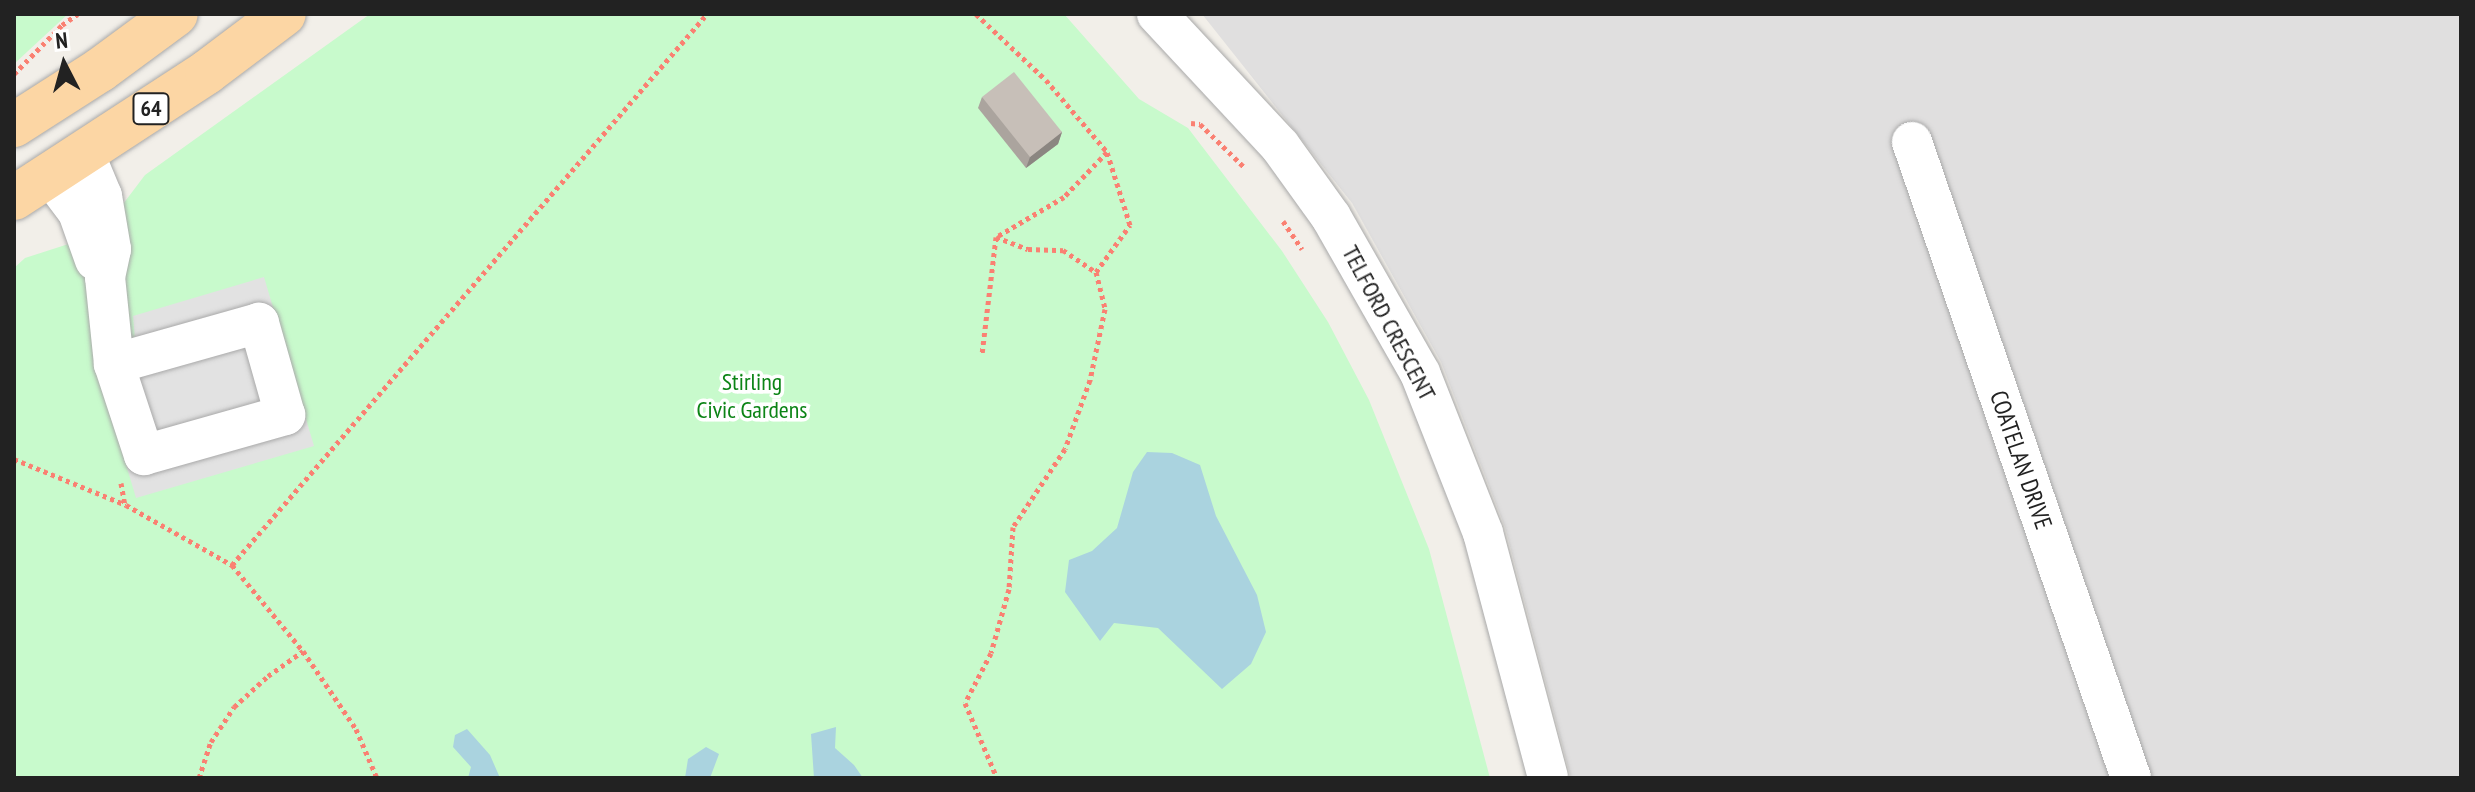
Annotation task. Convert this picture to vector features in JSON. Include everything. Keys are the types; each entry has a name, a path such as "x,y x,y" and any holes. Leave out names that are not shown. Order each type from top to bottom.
{"main road":[{"name":"64","path":"14,125 100,70 176,14"},
{"name":"64","path":"49,175 207,72 284,14"}],"street":[{"name":"TELFORD CRESCENT","path":"1157,14 1280,146 1331,217 1420,373 1483,533 1548,778"},
{"name":"COATELAN DRIVE","path":"1912,142 2131,778"},
{"path":"49,175 102,196 111,249 105,277 114,364"}],"path":[{"path":"14,74 62,25 78,14"},
{"path":"232,565 707,14"},
{"path":"976,14 1046,80 1107,152 1130,225 1096,272"},
{"path":"1191,123 1200,124 1250,173"},
{"path":"996,237 1064,197 1107,152"},
{"path":"1281,218 1304,253"},
{"path":"996,237 1028,249 1063,250 1096,272 1105,309 1090,380 1065,449 1013,527 1009,589 991,653 965,703 997,778"},
{"path":"982,354 996,237"},
{"path":"14,459 126,505 232,565 303,651 356,729 377,778"},
{"path":"199,778 211,742 234,707 268,676 303,651"}],"shaded area":[{"path":"1202,14 2461,14 2461,778 1571,778 1505,527 1441,362 1352,203"},
{"path":"264,277 314,446 136,498 119,441 138,375 133,316"}],"green space":[{"path":"14,14 68,14 14,64"},
{"name":"Stirling Civic Gardens","path":"370,14 1064,14 1139,99 1188,128 1282,251 1328,322 1369,400 1429,549 1490,778 14,778 14,268 25,258 81,240 117,212 145,175"}],"water":[{"path":"1147,452 1172,453 1200,465 1216,516 1257,595 1266,632 1251,664 1222,689 1158,628 1114,623 1100,641 1065,592 1069,560 1092,551 1117,528 1133,472"},
{"path":"836,727 835,748 863,778 814,778 811,734"},
{"path":"467,729 490,755 500,778 468,778 471,767 453,747 455,735"},
{"path":"706,747 719,754 710,778 685,778 688,759"}],"building":[{"path":"1014,72 1062,132 1030,157 982,97"}]}
